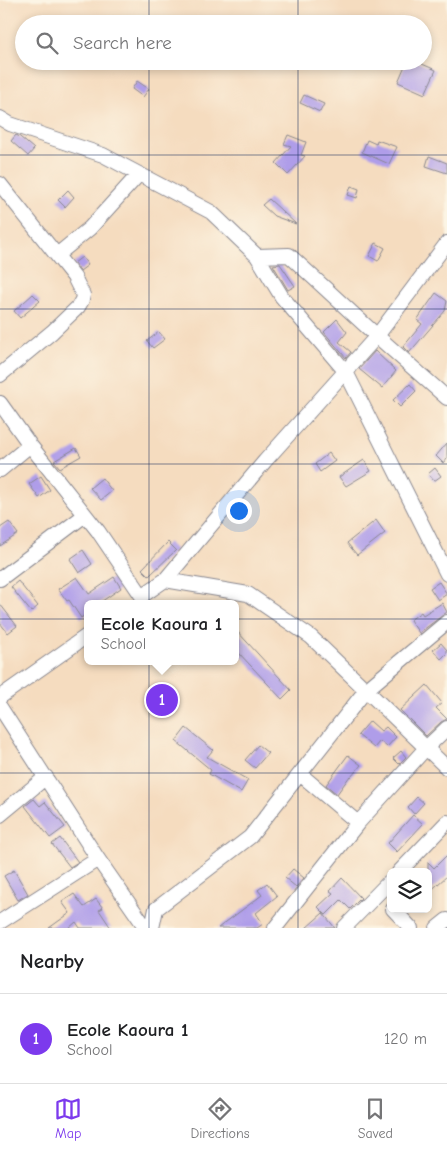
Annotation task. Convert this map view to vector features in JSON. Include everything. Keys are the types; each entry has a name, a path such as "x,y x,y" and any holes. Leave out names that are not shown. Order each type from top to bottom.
{"street":[{"path":"0,118 10,124 103,155 211,212 257,256 282,297 346,372 447,574"},
{"path":"57,255 90,228 140,174"},
{"path":"0,184 74,277 83,294 78,307 52,332 0,375"},
{"path":"0,402 30,445 85,516 138,600 165,580 265,461 346,372 377,336 447,243"},
{"path":"257,256 289,255 447,398"},
{"path":"0,470 30,445"},
{"path":"0,579 85,516"},
{"path":"165,580 248,594 311,637 447,768"},
{"path":"152,928 156,909 250,837 366,690 447,622"},
{"path":"0,697 84,638"},
{"path":"0,707 98,859 146,928"},
{"path":"276,928 358,823 426,748 447,728"},
{"path":"300,774 358,823"},
{"path":"0,815 46,777"},
{"path":"403,868 447,822"},
{"path":"0,922 98,859"},
{"path":"344,928 387,884"},
{"path":"378,893 387,902"},
{"path":"397,913 411,928"},
{"path":"437,928 447,920"}],"building":[{"path":"432,68 436,70 425,94 398,82 403,70 432,70"},
{"path":"137,81 149,89 143,97 132,89"},
{"path":"304,95 324,104 320,112 300,103"},
{"path":"16,135 34,149 28,156 11,141"},
{"path":"288,135 306,142 301,155 305,156 288,175 276,163 291,146 284,144"},
{"path":"367,140 376,144 377,140 397,147 389,164 362,152"},
{"path":"429,156 447,163 447,173 426,166"},
{"path":"351,186 359,189 357,198 348,195"},
{"path":"68,190 74,197 65,207 58,200"},
{"path":"269,199 296,224 274,216 262,205"},
{"path":"376,243 385,248 378,261 369,256"},
{"path":"82,257 88,265 80,271 74,263"},
{"path":"280,264 295,286 288,290 273,265"},
{"path":"436,293 447,301 445,311 409,353 403,347 422,324 417,320"},
{"path":"33,294 40,301 20,318 14,311"},
{"path":"337,319 347,332 339,342 351,352 346,358 324,332"},
{"path":"159,332 165,339 153,348 147,341"},
{"path":"375,351 396,371 382,388 359,369"},
{"path":"410,384 416,391 400,407 393,400"},
{"path":"447,443 447,458 443,463 436,456"},
{"path":"76,448 81,456 60,468 54,461"},
{"path":"329,453 335,461 320,472 315,464"},
{"path":"364,460 371,471 346,486 339,477"},
{"path":"435,468 441,476 434,481 428,474"},
{"path":"41,476 50,490 39,498 29,484"},
{"path":"102,478 112,491 101,500 90,488"},
{"path":"376,520 385,533 357,555 347,543"},
{"path":"9,522 18,534 0,546 0,528"},
{"path":"168,542 176,550 149,576 142,569"},
{"path":"83,550 92,564 79,573 70,559"},
{"path":"77,577 89,594 114,577 121,588 104,600 84,600 84,616 81,618 69,600 67,601 58,589"},
{"path":"18,581 38,606 31,612 11,587"},
{"path":"439,582 447,594 438,600 430,588"},
{"path":"442,603 447,612 419,633 410,620 421,612 423,615"},
{"path":"0,604 17,626 8,633 0,623"},
{"path":"239,633 291,690 282,699 239,653"},
{"path":"441,643 447,650 447,653 441,659 433,650"},
{"path":"427,685 442,703 436,708 447,719 426,736 400,710"},
{"path":"370,721 381,731 386,727 396,737 387,747 380,741 374,748 358,735"},
{"path":"186,728 213,750 207,757 248,780 241,792 209,774 211,770 176,741"},
{"path":"258,745 268,753 255,768 245,760"},
{"path":"401,751 406,757 399,764 393,758"},
{"path":"348,755 361,765 337,794 326,785"},
{"path":"417,797 424,803 414,814 408,807"},
{"path":"34,799 40,806 45,802 65,827 50,838 25,806"},
{"path":"413,815 423,824 397,852 388,843"},
{"path":"60,838 78,862 70,867 52,844"},
{"path":"447,855 447,876 432,889 432,868 428,868 428,862 434,868"},
{"path":"293,869 304,878 296,887 285,878"},
{"path":"14,870 28,894 18,900 4,876"},
{"path":"342,878 361,898 350,909 341,900 326,915 318,907 333,893 330,891"},
{"path":"267,883 277,896 256,913 263,924 257,928 218,928 262,895 258,890"},
{"path":"74,894 84,907 96,899 103,908 99,910 111,928 80,928 76,922 69,928 49,928 70,913 62,902"},
{"path":"323,913 335,928 306,928"}],"place":[{"name":"Ecole Kaoura 1","path":"162,700"}]}
